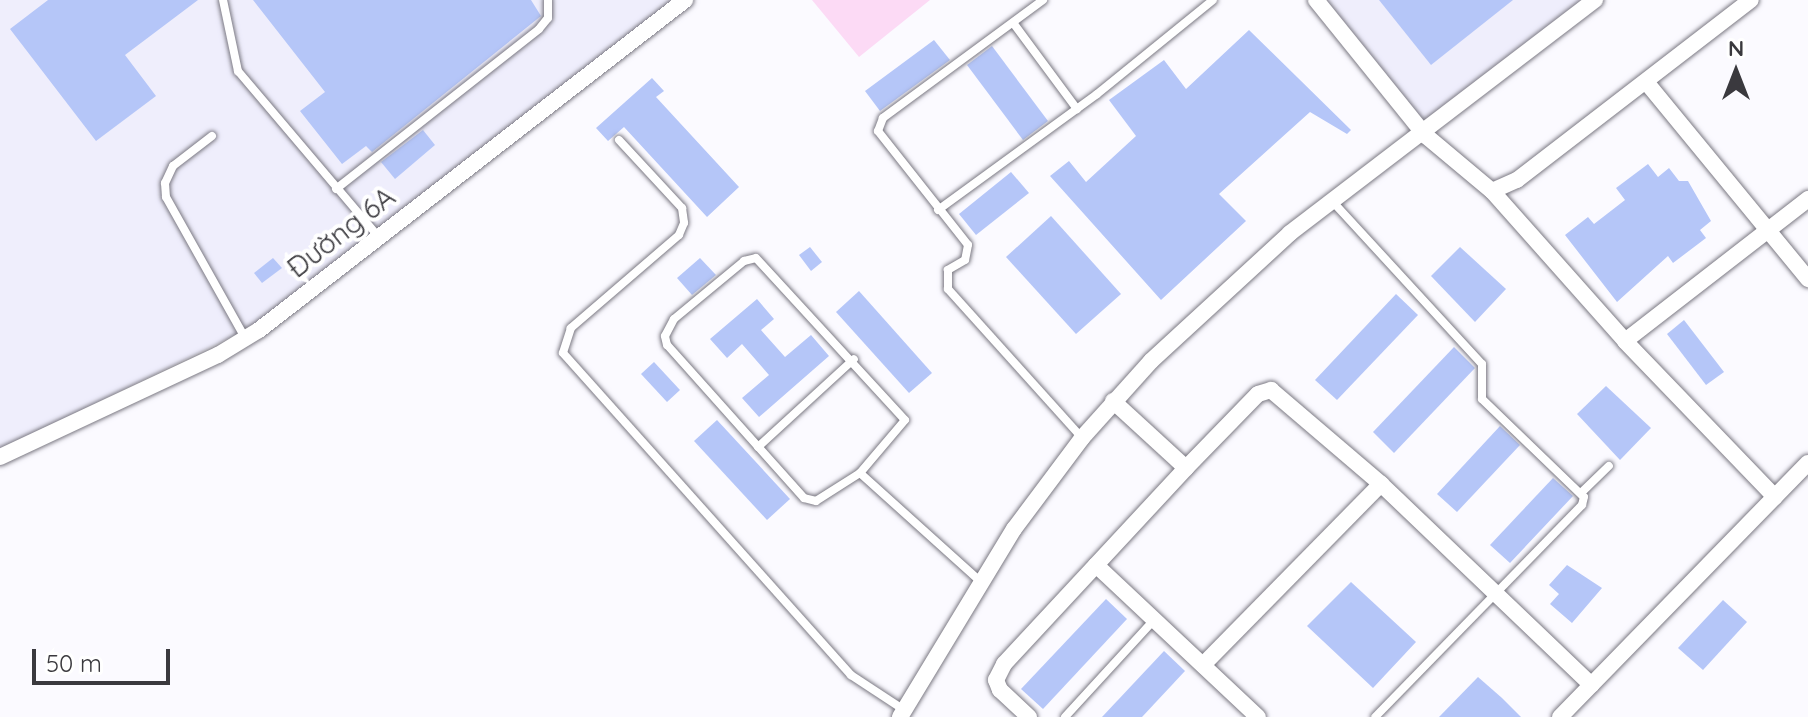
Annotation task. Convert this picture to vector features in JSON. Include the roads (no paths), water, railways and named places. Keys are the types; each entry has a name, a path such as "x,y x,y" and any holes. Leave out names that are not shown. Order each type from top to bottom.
{"street":[{"name":"Đường 6A","path":"0,457 245,338 685,0"},
{"path":"1316,0 1425,135 1492,191 1625,341 1775,497"},
{"path":"902,714 980,581 1082,438 1113,401 1290,233 1425,135 1595,0"},
{"path":"1492,191 1517,180 1751,0"},
{"path":"1647,83 1766,230 1806,274"},
{"path":"1625,341 1808,199"},
{"path":"1029,717 996,680 1004,664 1258,394 1271,390 1381,484 1591,685"},
{"path":"1113,401 1186,468"},
{"path":"1560,717 1808,463"},
{"path":"1203,665 1381,484"},
{"path":"1096,565 1258,717"}],"lane":[{"path":"223,0 238,71 378,236"},
{"path":"336,189 539,29 548,18 548,0"},
{"path":"1043,0 883,118 878,131 883,144 970,253 948,270 948,289 1082,438"},
{"path":"938,210 1077,109 1213,0"},
{"path":"1014,24 1077,109"},
{"path":"212,136 173,166 166,197 245,338"},
{"path":"619,140 682,208 684,223 679,235 571,328 563,353 851,675 902,714"},
{"path":"1333,202 1482,364 1480,390 1488,406 1583,491"},
{"path":"756,258 854,359 905,420 860,473 828,497 804,498 758,447 667,345 665,336 674,319 744,261 756,258"},
{"path":"758,447 854,359"},
{"path":"1375,717 1582,505 1583,491 1609,466"},
{"path":"860,473 980,581"},
{"path":"1065,717 1155,619"}]}
